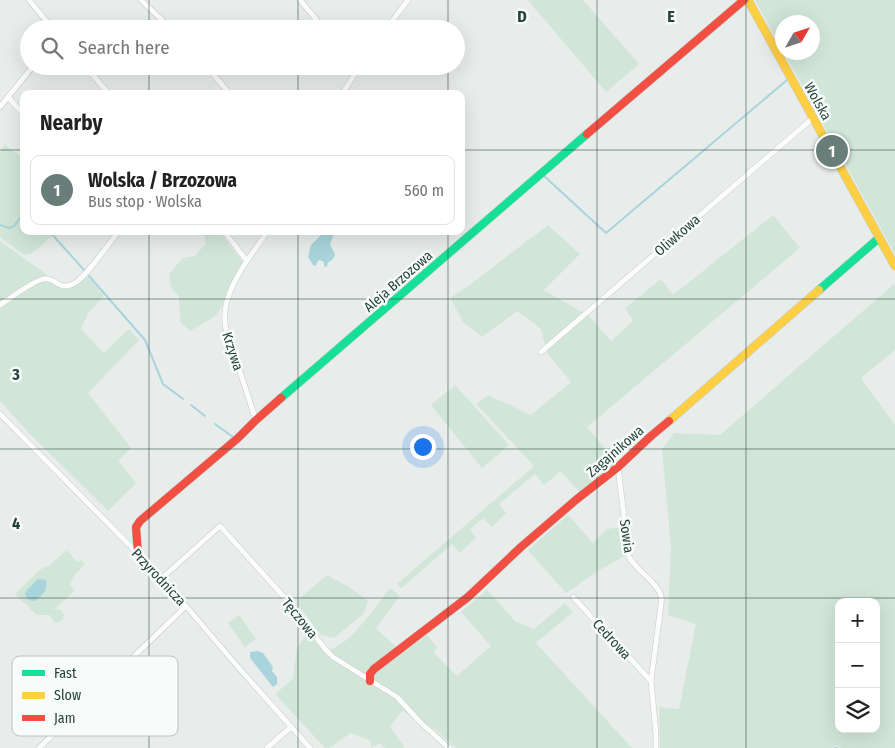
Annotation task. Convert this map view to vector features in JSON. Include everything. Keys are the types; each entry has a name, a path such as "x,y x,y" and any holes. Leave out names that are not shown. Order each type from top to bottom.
{"street":[{"path":"29,0 46,20"},
{"path":"141,0 162,20"},
{"path":"300,0 317,20"},
{"path":"393,20 408,0"},
{"name":"Wolska","path":"746,0 895,266"},
{"name":"Aleja Brzozowa","path":"138,554 136,527 140,521 652,77 746,0"},
{"path":"0,106 26,75"},
{"path":"93,75 106,90"},
{"path":"214,75 227,90"},
{"path":"344,90 353,75"},
{"path":"8,97 20,110"},
{"name":"Oliwkowa","path":"541,352 813,118"},
{"path":"0,305 32,284 44,279 51,280 59,285 73,284 79,280 116,235"},
{"path":"227,235 247,261"},
{"name":"Krzywa","path":"256,420 229,343 225,320 231,290 247,261 265,235"},
{"name":"Zagajnikowa","path":"370,681 370,674 374,669 468,597 521,547 618,467 651,436 879,238"},
{"name":"Przyrodnicza","path":"0,414 162,578 310,748"},
{"name":"Sowia","path":"618,467 629,557 658,588 661,595"},
{"name":"Tęczowa","path":"162,578 220,526 293,607 333,657 397,697 421,723 449,748"},
{"name":"Cedrowa","path":"656,748 651,681 661,595"},
{"name":"Cedrowa","path":"573,597 651,681"},
{"path":"134,656 186,606"},
{"path":"268,748 291,727"},
{"path":"39,748 51,736"}],"green space":[{"path":"528,0 568,0 571,3 569,0 583,0 639,64 606,92"},
{"path":"755,0 895,0 895,254 788,60 820,60 820,15 775,15 775,36"},
{"path":"5,145 20,156 20,235 54,235 31,254 24,255 0,237 0,152"},
{"path":"773,215 800,248 587,427 616,462 580,493 561,471 544,485 535,474 499,504 506,513 492,527 483,518 470,529 476,538 460,553 452,544 401,589 397,584 534,466 476,404 488,395 531,415 571,382 547,353 541,329 517,311 482,337 463,322 450,298 548,225 580,254 544,290 589,316 611,341 633,321 625,308 661,279 673,295"},
{"path":"204,235 222,235 245,265 216,316 190,331 180,322 179,297 171,287 169,274 183,258 195,256 206,243"},
{"path":"0,241 68,290 88,277 104,296 88,313 81,329 104,353 129,329 139,340 88,393 131,448 118,461 136,483 108,511 29,433 0,401"},
{"path":"894,284 895,350 861,378 895,425 895,748 841,748 836,745 833,748 660,748 659,707 679,709 696,624 668,615 671,548 662,449 674,433 720,435"},
{"path":"455,385 509,445 482,468 431,405"},
{"path":"568,515 593,543 607,529 622,527 627,555 601,569 566,593 528,550"},
{"path":"67,550 77,562 82,560 85,564 73,577 70,585 75,590 55,609 61,610 64,615 63,619 57,623 53,621 50,615 37,615 15,594 41,569 50,565"},
{"path":"327,575 349,587 368,601 363,614 334,638 321,635 297,604 300,598"},
{"path":"390,588 400,596 376,628 402,653 427,635 437,647 434,653 457,676 491,646 461,612 487,590 515,621 534,629 565,603 573,612 536,643 632,748 456,748 434,729 402,711 390,727 405,748 385,748 380,743 371,748 371,741 351,733 329,748 325,748 275,694 293,679 297,648 306,635 329,650 337,646 362,624"},
{"path":"239,615 256,639 245,647 228,623"}],"water":[{"path":"333,235 330,245 335,254 333,259 328,262 327,267 320,260 316,266 313,265 308,257 311,245 320,236"},
{"path":"38,579 46,580 46,589 35,601 29,600 25,592"},
{"path":"257,651 263,653 273,667 272,671 277,677 277,684 273,687 250,658 250,652"}],"waterway":[{"path":"543,175 606,233 787,80"},
{"path":"0,225 9,228 14,226 20,218"},
{"path":"53,235 84,270"},
{"path":"89,276 145,340 163,384 183,399"},
{"path":"191,405 205,416"},
{"path":"215,424 233,437"}],"traffic: fast":[{"path":"281,398 587,134"},
{"path":"819,290 879,238"}],"traffic: slow":[{"path":"748,0 895,266"},
{"path":"669,421 819,290"}],"traffic: jam":[{"path":"587,134 744,0"},
{"path":"138,554 136,527 140,521 238,438 281,398"},
{"path":"370,681 370,674 374,669 468,597 521,547 618,467 669,421"}],"place":[{"name":"Wolska / Brzozowa","path":"832,151"}]}
